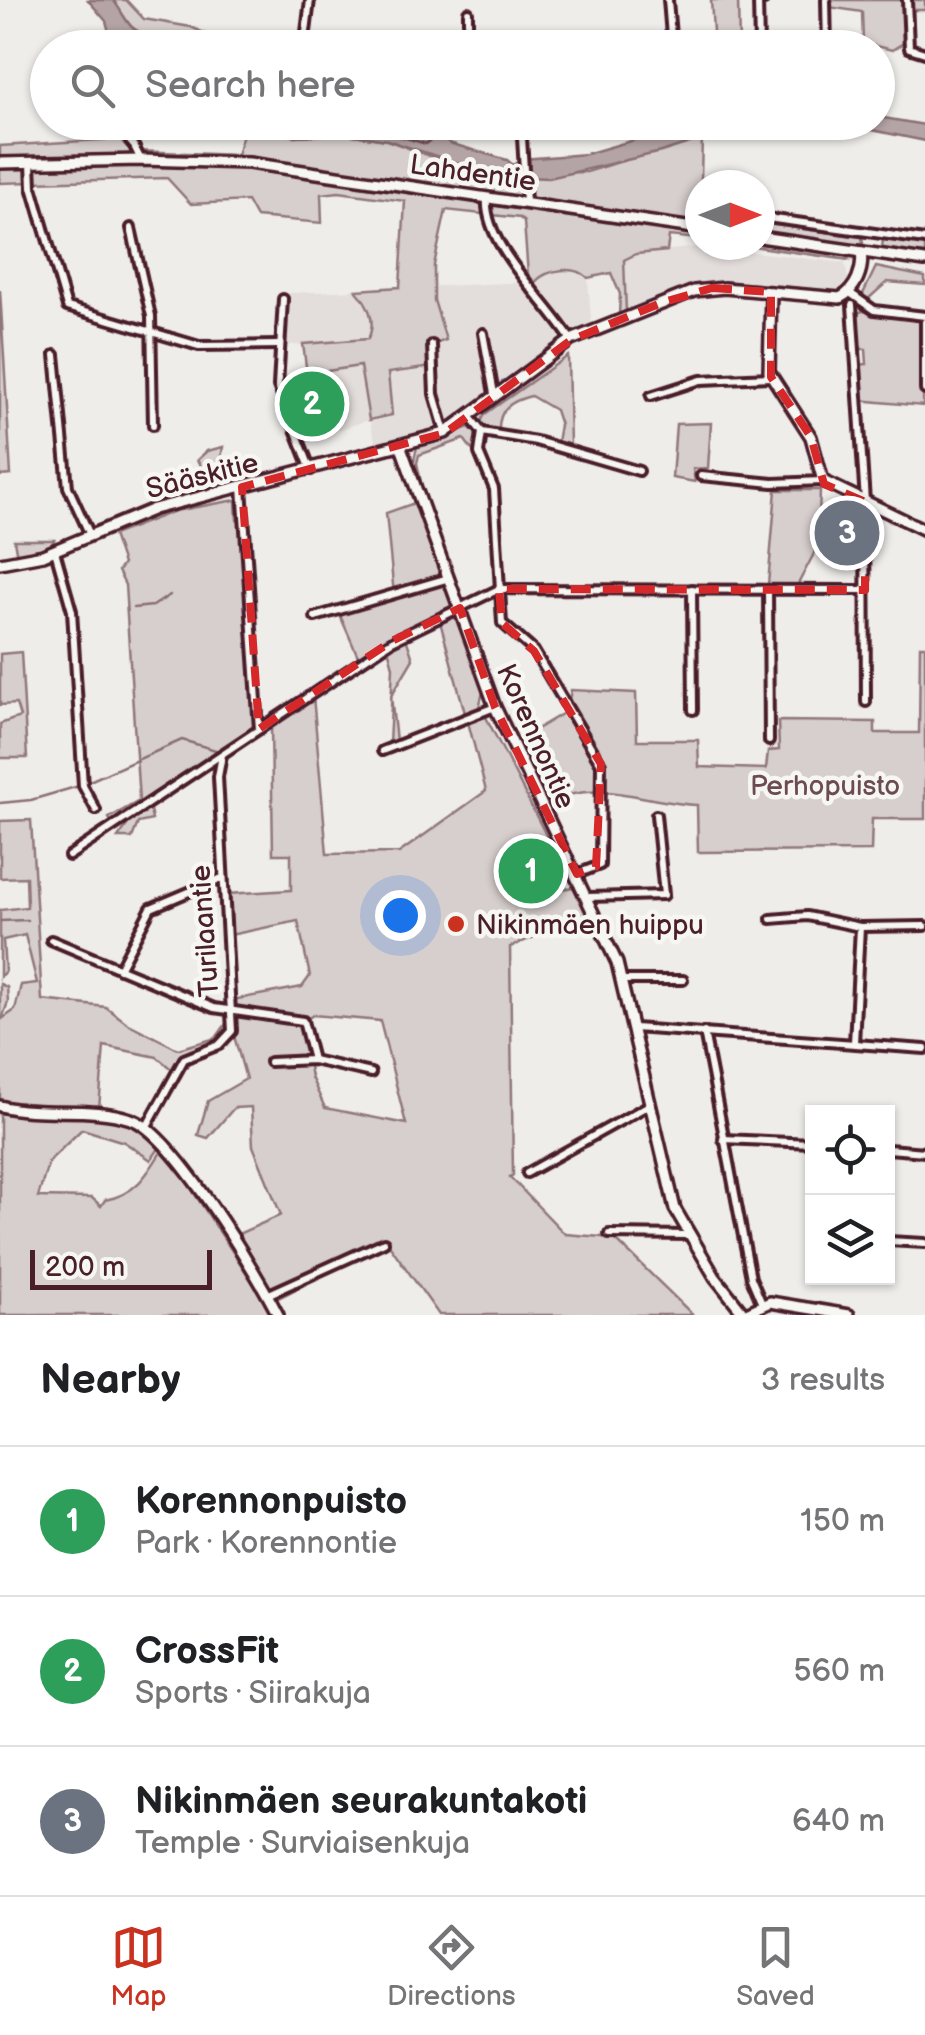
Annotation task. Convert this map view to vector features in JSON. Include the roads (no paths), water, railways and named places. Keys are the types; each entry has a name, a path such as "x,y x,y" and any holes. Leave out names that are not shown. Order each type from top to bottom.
{"street":[{"path":"306,30 310,0"},
{"path":"668,0 670,30"},
{"path":"759,30 758,2 764,0"},
{"path":"826,0 827,30"},
{"path":"908,0 909,48"},
{"path":"468,12 468,30"},
{"path":"899,48 925,53"},
{"path":"128,140 140,160"},
{"path":"524,140 526,202"},
{"name":"Lahdentie","path":"0,163 140,160 268,165 685,226"},
{"path":"31,162 32,188 64,304 200,346 278,346"},
{"path":"487,197 489,226 571,340"},
{"path":"775,218 925,240"},
{"path":"132,228 152,331 148,369 154,425"},
{"path":"868,234 850,293 874,310 925,319 925,390"},
{"path":"775,239 925,261"},
{"name":"Sääskitie","path":"0,562 55,551 154,509 311,472 445,434 571,340 694,291 724,288 833,299 850,293"},
{"path":"770,292 767,342 771,377 811,437 823,481"},
{"path":"283,299 278,386 311,472"},
{"path":"852,305 865,502 866,702"},
{"path":"483,333 494,394"},
{"path":"432,345 434,394 445,434"},
{"path":"54,355 68,487 90,536"},
{"path":"651,396 701,380 771,377"},
{"path":"468,416 482,432 536,440 639,471"},
{"path":"482,432 479,453 494,489 502,623 534,651 601,764 600,864 577,874"},
{"name":"Korennontie","path":"401,447 495,707 588,897 622,980 666,1181 687,1235 744,1314"},
{"path":"700,476 772,483 823,481 925,530"},
{"path":"242,487 259,729"},
{"path":"55,551 72,611 84,786 96,810"},
{"path":"315,618 449,578"},
{"path":"69,856 392,641 499,589 865,590"},
{"path":"692,589 693,710"},
{"path":"768,590 769,741"},
{"path":"382,751 495,707"},
{"name":"Turilaantie","path":"147,1126 184,1059 225,1041 232,1030 218,774 222,754"},
{"path":"588,897 664,895 656,815"},
{"path":"120,969 151,908 222,878"},
{"path":"771,919 821,917 860,927 925,926"},
{"path":"854,1043 860,927"},
{"path":"51,940 214,1008 302,1021 313,1060"},
{"path":"622,980 683,980"},
{"path":"634,1028 925,1049"},
{"path":"704,1032 751,1278 762,1304"},
{"path":"270,1062 313,1060 372,1073"},
{"path":"527,1173 649,1105"},
{"path":"0,1106 119,1116 147,1126 172,1150 278,1315"},
{"path":"723,1138 805,1143"},
{"path":"895,1149 925,1152"},
{"path":"610,1234 687,1235"},
{"path":"895,1241 925,1243"},
{"path":"267,1295 384,1242"},
{"path":"744,1314 762,1304 849,1315"}],"water":[{"path":"88,0 113,0 136,30 108,30 106,21"},
{"path":"895,120 925,125 925,141 895,135"},
{"path":"387,140 446,140 513,165 522,159 586,154 634,140 699,140 549,178 497,176"}],"waterway":[{"path":"133,608 153,606 170,595"},
{"path":"85,783 182,740 219,751 225,747"},
{"path":"0,803 31,800 79,786"},
{"path":"0,921 27,920"}],"place":[{"name":"CrossFit","path":"312,404"},
{"name":"Nikinmäen seurakuntakoti","path":"847,533"},
{"name":"Korennonpuisto","path":"531,871"},
{"name":"Nikinmäen huippu","path":"456,924"}],"park label":[{"name":"Perhopuisto","path":"825,785"}]}
